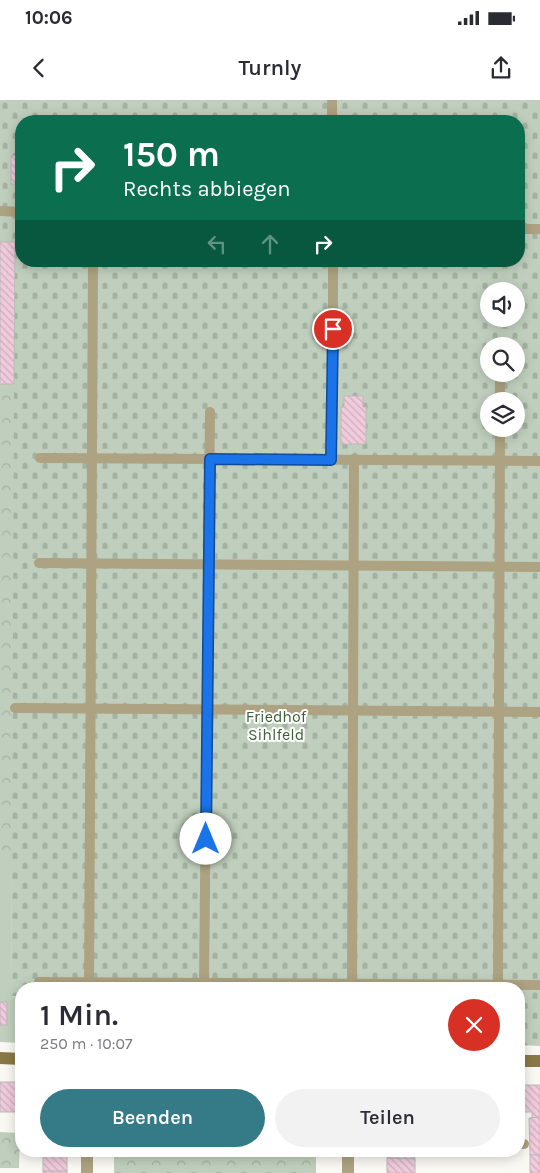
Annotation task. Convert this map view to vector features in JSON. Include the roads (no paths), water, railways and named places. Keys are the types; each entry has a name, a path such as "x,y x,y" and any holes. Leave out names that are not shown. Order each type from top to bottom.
{"street":[{"path":"0,1058 15,1059"},
{"path":"525,1061 540,1061"},
{"path":"87,1157 87,1173"},
{"path":"348,1157 348,1173"}],"lane":[{"path":"332,100 332,115"},
{"path":"0,211 15,212"},
{"path":"525,230 540,229"},
{"path":"89,982 93,267"},
{"path":"331,460 333,267"},
{"path":"204,982 210,412"},
{"path":"498,982 500,437"},
{"path":"40,458 540,461"},
{"path":"352,982 354,460"},
{"path":"40,563 540,566"},
{"path":"15,708 540,712"},
{"path":"525,985 540,985"}],"park label":[{"name":"Friedhof Sihlfeld","path":"276,725"}]}
